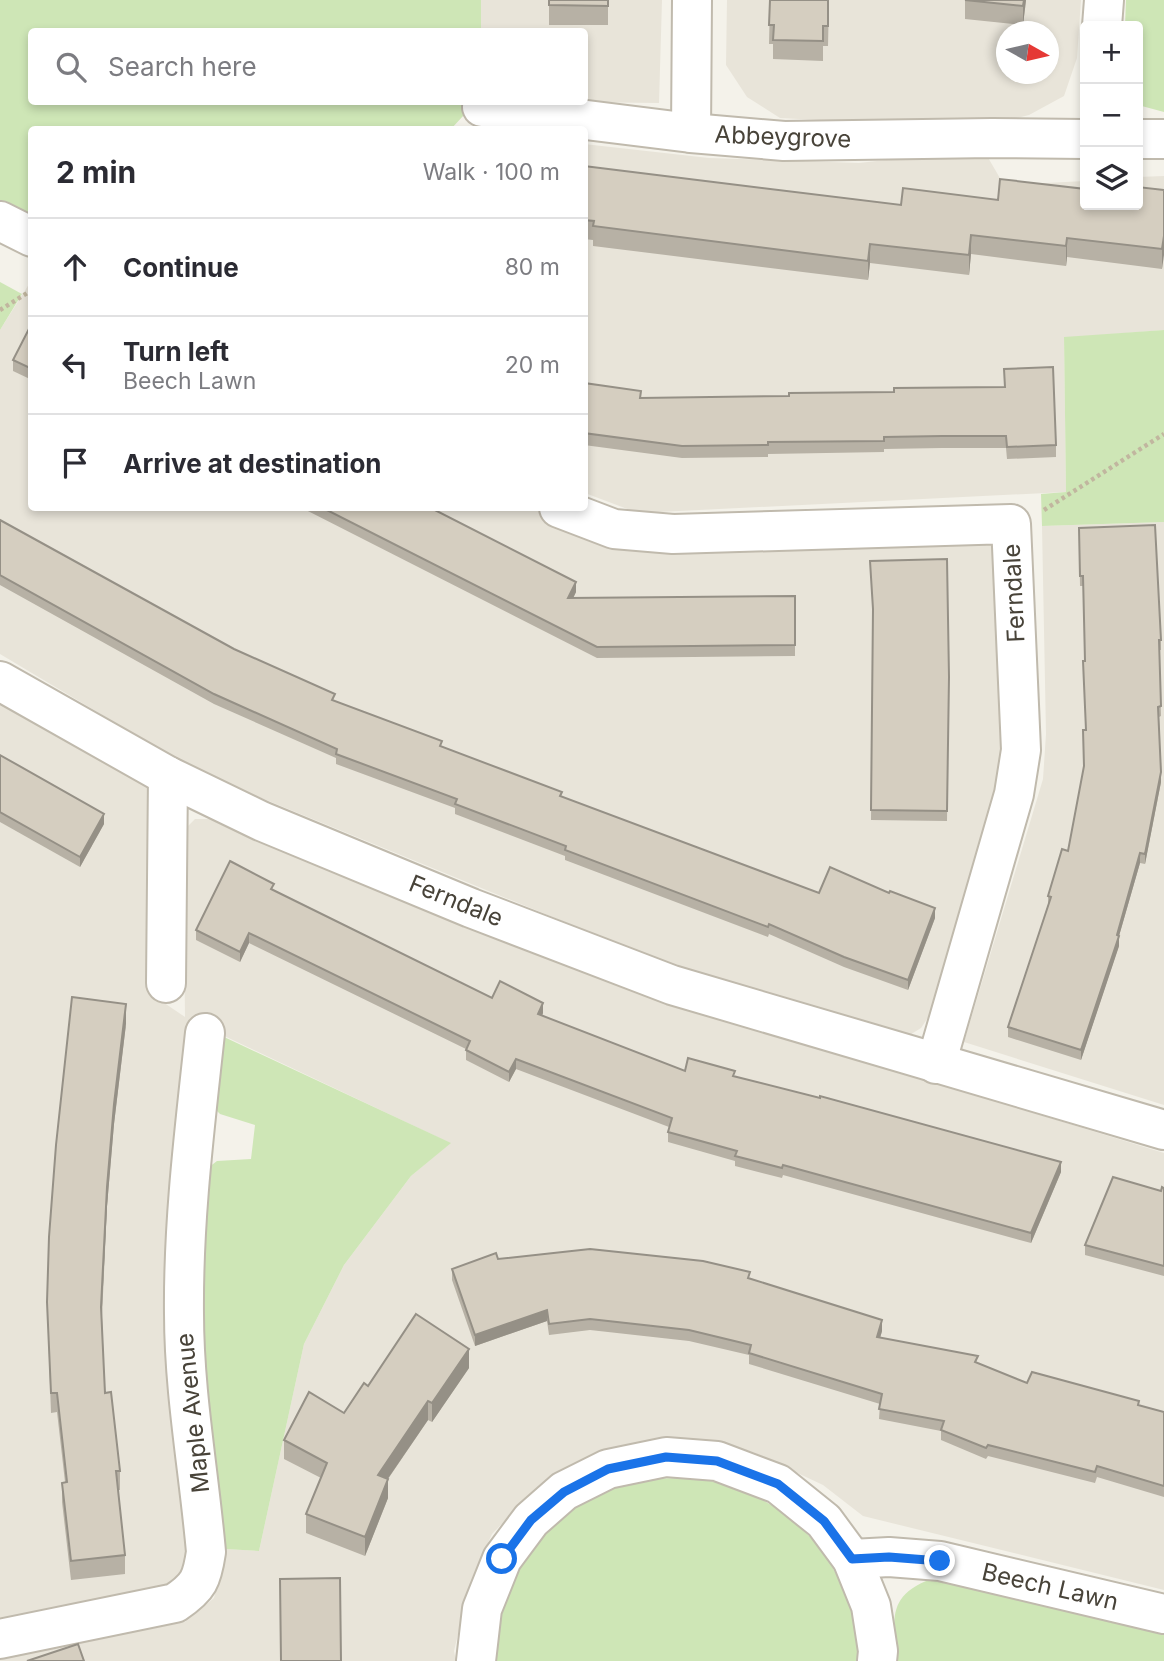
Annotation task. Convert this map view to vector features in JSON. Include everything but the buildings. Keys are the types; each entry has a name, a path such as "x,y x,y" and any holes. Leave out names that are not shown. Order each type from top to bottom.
{"street":[{"path":"691,133 692,0"},
{"path":"1102,21 1104,0"},
{"name":"Abbeygrove","path":"482,107 691,133 784,141 1080,139"},
{"path":"1143,139 1164,139"},
{"path":"0,221 28,235"},
{"name":"Ferndale","path":"567,511 614,529 673,534 1011,524 1021,750 1014,793 936,1063"},
{"name":"Ferndale","path":"0,681 168,776 286,831 471,908 673,985 1164,1130"},
{"path":"166,983 168,776"},
{"name":"Maple Avenue","path":"0,1639 175,1602 193,1591 203,1574 206,1552 190,1407 184,1316 185,1227 205,1033"},
{"path":"476,1661 482,1609 502,1559 531,1520 564,1492 608,1469 666,1457 717,1461 778,1484 824,1521 852,1559 871,1606 877,1661"},
{"name":"Beech Lawn","path":"852,1559 889,1557 940,1561 1164,1614"}],"path":[{"path":"0,310 28,292"},
{"path":"1011,524 1048,509 1164,434"}],"shaded area":[{"path":"481,0 662,0 659,103 588,102 588,28 481,28"},
{"path":"727,0 1081,0 1077,58 1064,96 1029,115 975,128 780,118 747,97 726,65"},
{"path":"588,144 709,158 859,163 983,149 1004,185 1080,181 1080,210 1143,210 1143,177 1164,176 1164,330 1064,338 1066,492 638,513 588,494"},
{"path":"28,286 28,511 538,511 600,542 631,551 989,541 1000,553 1002,770 933,1010 921,1028 908,1036 704,979 198,772 0,654 0,330"},
{"path":"1164,522 1164,1105 964,1042 1043,779 1046,734 1042,526"},
{"path":"0,701 151,784 151,994 185,1017 183,831 195,819 217,819 611,983 1164,1153 1164,1590 863,1516 823,1485 753,1452 683,1438 616,1449 540,1485 492,1534 471,1580 454,1651 456,1661 0,1661 0,1658 185,1622 214,1598 225,1549 259,1551 304,1344 344,1265 411,1176 450,1143 197,1023 189,1546 184,1574 173,1588 0,1622"}],"green space":[{"path":"0,0 481,0 481,28 28,28 28,105 473,105 454,126 28,126 28,217 0,203"},
{"path":"1126,0 1164,0 1164,112 1143,106 1143,21 1125,21"},
{"path":"0,282 22,294 0,330"},
{"path":"1164,330 1164,522 1042,526 1041,494 1066,492 1064,337"},
{"path":"222,1036 451,1143 411,1176 344,1265 304,1344 259,1551 225,1549 205,1406 199,1316 204,1171 217,1161 251,1159 255,1125 220,1114 212,1106"},
{"path":"688,1478 726,1484 759,1498 784,1513 805,1532 838,1577 856,1631 859,1661 495,1661 507,1596 521,1567 539,1541 561,1518 587,1500 617,1487 651,1479"},
{"path":"931,1579 1164,1629 1164,1661 896,1661 896,1611 906,1593"}],"route":[{"path":"502,1559 531,1520 564,1492 608,1469 666,1457 717,1461 778,1484 824,1521 852,1559 889,1557 940,1561"}]}
